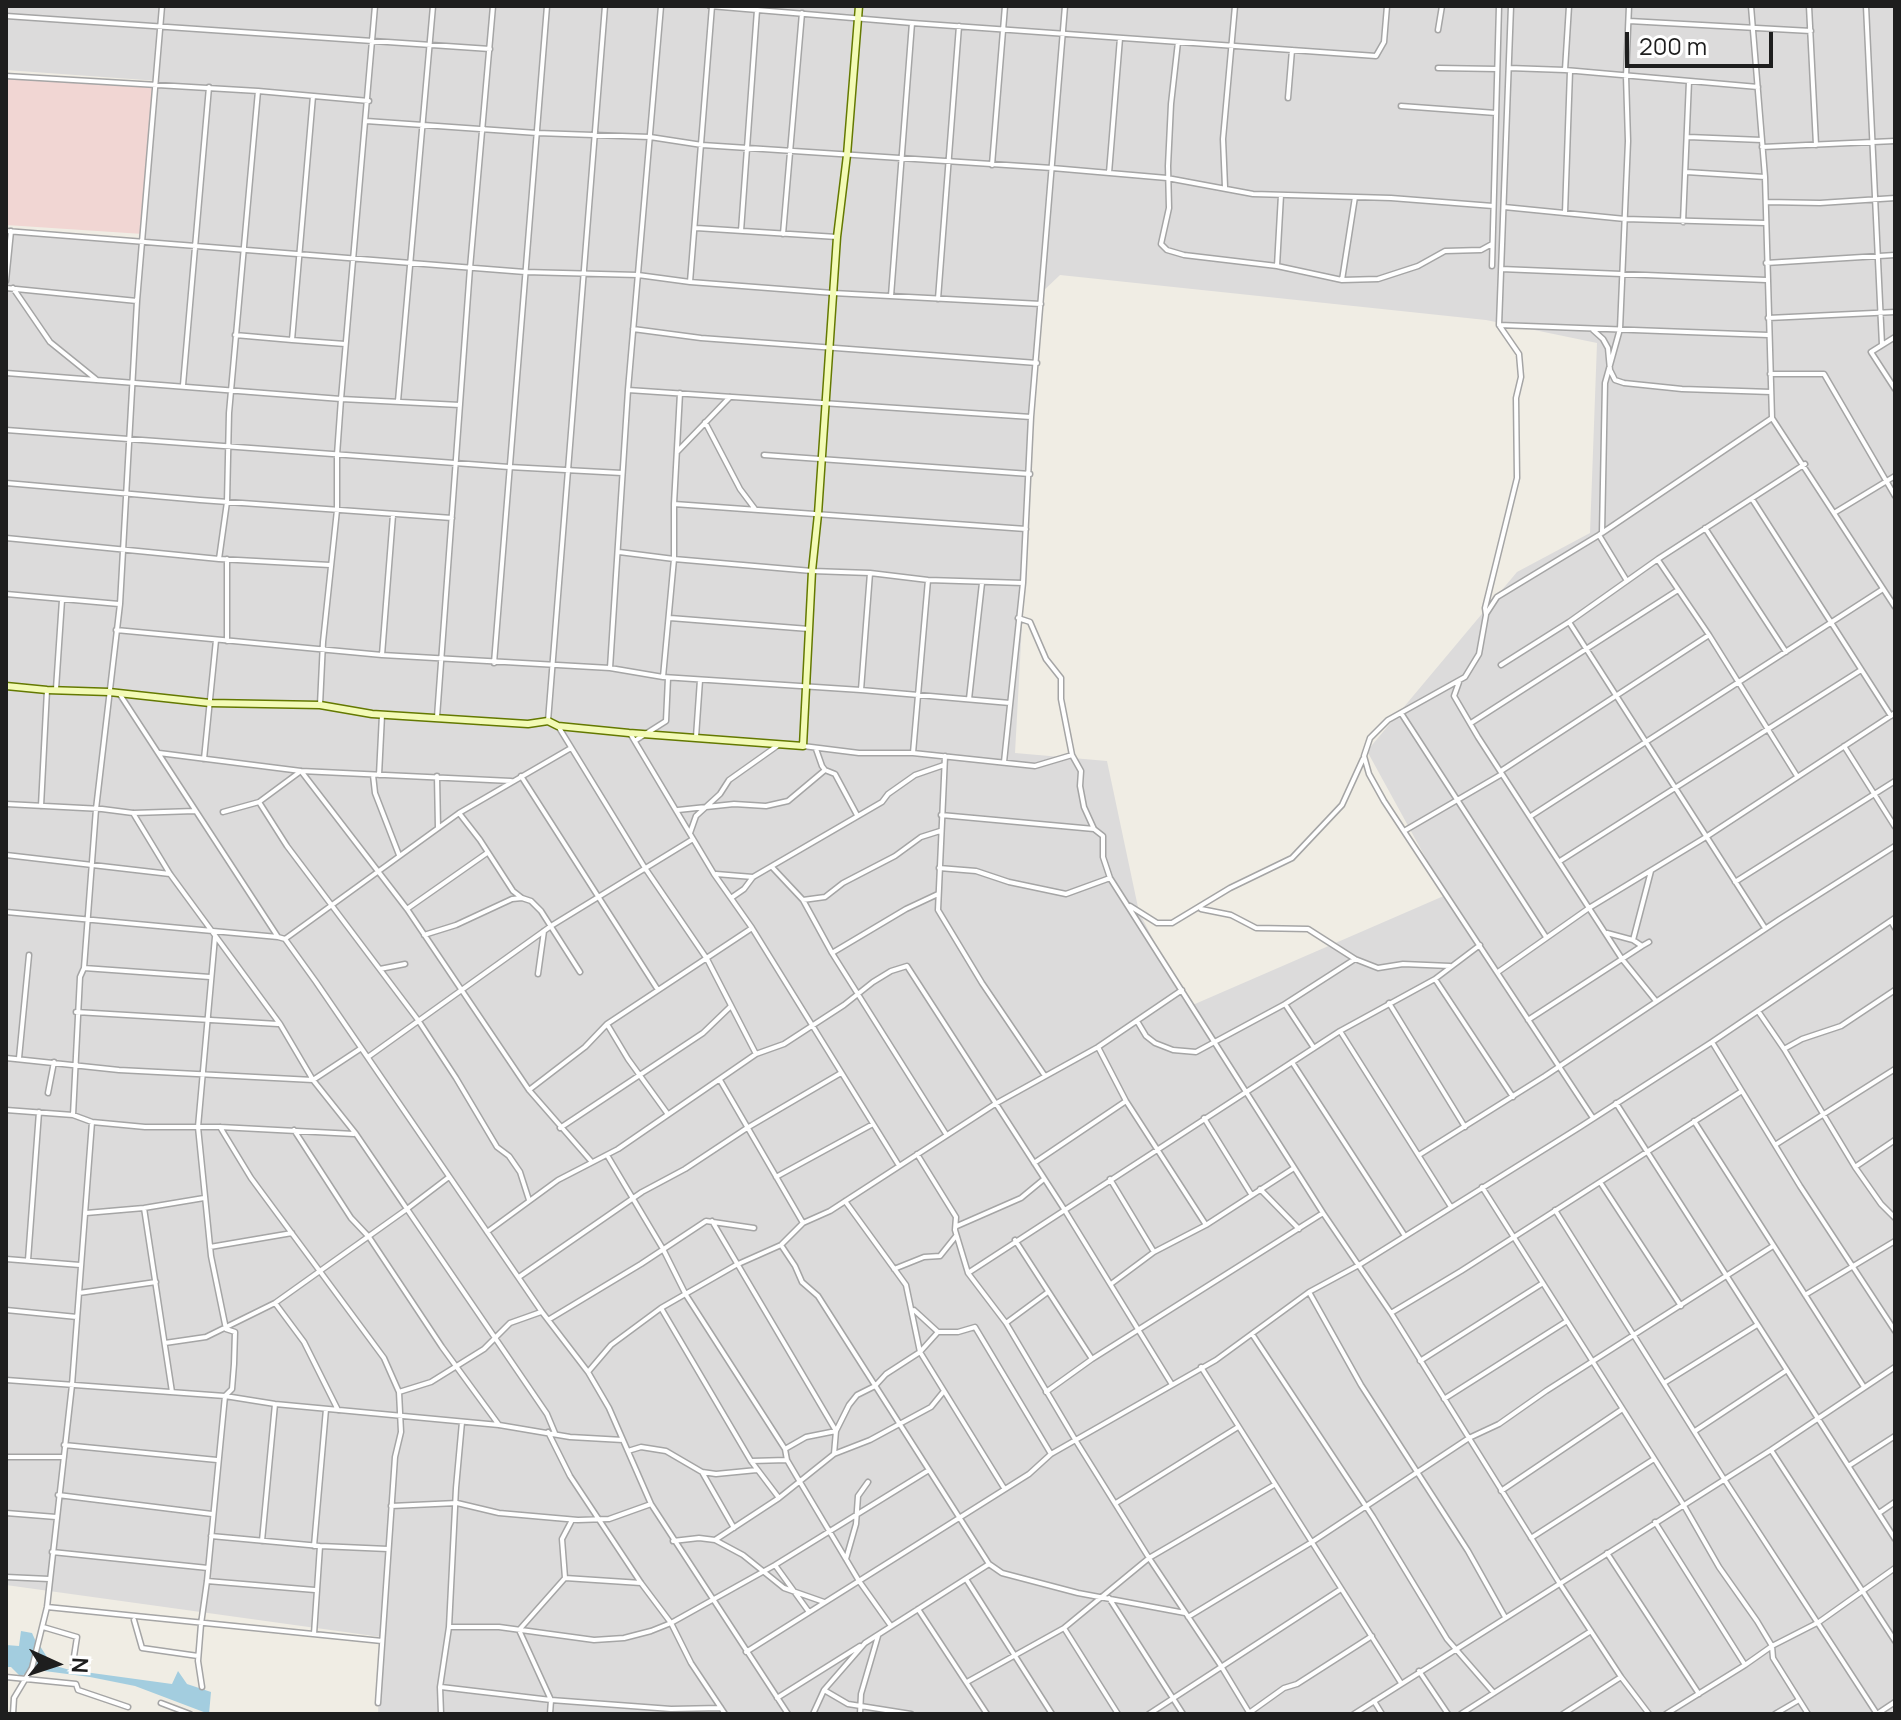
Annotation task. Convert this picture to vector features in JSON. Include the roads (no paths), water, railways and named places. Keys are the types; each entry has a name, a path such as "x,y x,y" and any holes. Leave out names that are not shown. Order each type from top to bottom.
{"street":[{"path":"73,1115 76,1012 84,968 96,809 120,604 137,301 162,6"},
{"path":"320,705 337,510 337,455 345,344 369,101 375,6"},
{"path":"398,401 433,6"},
{"path":"437,718 493,6"},
{"path":"494,663 547,6"},
{"path":"548,721 605,6"},
{"path":"610,668 628,390 661,6"},
{"path":"690,282 711,6 1376,56 1384,42 1387,6"},
{"path":"803,746 812,571 837,237 859,6"},
{"path":"992,165 1005,6"},
{"path":"1004,762 1023,583 1031,417 1065,6"},
{"path":"1225,187 1223,139 1235,6"},
{"path":"1438,30 1442,6"},
{"path":"1492,266 1499,6"},
{"path":"1123,898 1157,923 1172,923 1230,888 1292,858 1342,805 1370,738 1388,720 1465,677 1479,654 1485,608 1517,478 1519,354 1499,325 1511,6"},
{"path":"1565,213 1569,6"},
{"path":"1627,581 1600,534 1605,383 1620,329 1628,141 1626,76 1629,6"},
{"path":"1751,6 1765,177 1772,418 1805,464 1895,607"},
{"path":"1809,6 1816,145"},
{"path":"1866,6 1882,345"},
{"path":"741,231 757,10"},
{"path":"783,234 802,13"},
{"path":"6,16 490,49"},
{"path":"1628,21 1811,31"},
{"path":"891,296 912,23"},
{"path":"938,299 959,26"},
{"path":"1109,173 1120,38"},
{"path":"1178,42 1171,104 1167,178 1169,208 1161,244 1167,250 1184,255 1277,266 1342,280 1378,279 1418,266 1445,251 1481,250 1492,244"},
{"path":"1288,98 1292,50"},
{"path":"1438,68 1497,69"},
{"path":"1509,68 1758,87"},
{"path":"6,76 209,87 369,101"},
{"path":"1683,222 1689,81"},
{"path":"183,385 209,87"},
{"path":"219,559 227,502 227,445 235,335 258,91"},
{"path":"292,340 313,96"},
{"path":"1401,106 1496,113"},
{"path":"366,121 537,133 594,133 702,145 1052,168 1167,178 1253,194 1493,206"},
{"path":"1688,137 1762,140"},
{"path":"1762,147 1895,141"},
{"path":"1686,172 1765,177"},
{"path":"1277,266 1281,195"},
{"path":"1342,280 1355,197"},
{"path":"1765,202 1820,203 1895,198"},
{"path":"1504,207 1625,219 1765,223"},
{"path":"695,228 837,237"},
{"path":"6,281 8,231 525,272 638,275 833,293 1041,304"},
{"path":"1766,263 1895,255"},
{"path":"1500,269 1766,280"},
{"path":"6,288 137,301"},
{"path":"13,288 50,342 97,380"},
{"path":"1768,318 1895,312"},
{"path":"1499,325 1768,335"},
{"path":"633,329 830,348 1037,363"},
{"path":"1593,330 1608,348 1610,370 1615,380 1682,389 1771,392"},
{"path":"235,335 345,344"},
{"path":"1895,337 1871,352 1895,389"},
{"path":"6,373 460,405"},
{"path":"1770,374 1824,374 1895,496"},
{"path":"628,390 1031,417"},
{"path":"636,740 666,721 680,393"},
{"path":"677,452 730,397"},
{"path":"1486,615 1497,597 1600,534 1772,418"},
{"path":"705,422 740,489 755,510"},
{"path":"6,430 622,473"},
{"path":"764,455 1030,474"},
{"path":"1501,665 1805,464"},
{"path":"1834,513 1895,476"},
{"path":"6,483 452,518"},
{"path":"1498,972 1589,908 1706,837 1893,714 1861,670 1751,498"},
{"path":"674,504 1026,529"},
{"path":"382,655 393,515"},
{"path":"1705,528 1786,652"},
{"path":"6,538 219,559 331,565"},
{"path":"619,552 928,580 1023,583"},
{"path":"227,559 227,641"},
{"path":"1658,559 1797,776"},
{"path":"861,690 870,573"},
{"path":"913,753 928,580"},
{"path":"969,699 982,583"},
{"path":"1531,816 1883,589"},
{"path":"1470,723 1678,590"},
{"path":"6,594 120,604"},
{"path":"56,691 62,600"},
{"path":"670,618 809,629"},
{"path":"1018,618 1030,622 1046,659 1061,678 1061,699 1072,755 1081,771 1084,807 1094,829 1103,836 1103,857 1110,878 1323,1213 1391,1313 1560,1584 1649,1714"},
{"path":"1569,622 1765,928"},
{"path":"116,630 442,660 610,668 666,678 1010,703"},
{"path":"1404,831 1502,772 1709,635"},
{"path":"204,759 216,640"},
{"path":"1560,861 1861,670"},
{"path":"1460,679 1454,696 1470,723 1622,959 1656,1001"},
{"path":"695,739 700,680"},
{"path":"6,686 109,692 210,703 320,705 382,715 528,724 548,721 558,726 629,733 859,753 913,753 1035,766 1072,755"},
{"path":"41,806 47,690"},
{"path":"119,693 278,937"},
{"path":"1401,713 1546,937"},
{"path":"382,715 375,793 399,855"},
{"path":"558,726 645,868 707,959 756,1054"},
{"path":"629,733 714,874 752,928 898,1164"},
{"path":"690,833 696,816 720,794 729,780 779,744"},
{"path":"1844,746 1895,827"},
{"path":"285,939 459,813 571,748"},
{"path":"816,749 825,770 835,774 857,815"},
{"path":"158,753 301,771 511,781"},
{"path":"945,756 938,910 1045,1076"},
{"path":"1364,756 1369,774 1404,831 1593,1118"},
{"path":"731,898 744,889 753,877 882,802 915,775 944,765"},
{"path":"678,810 734,804 766,806 788,801 825,770"},
{"path":"223,812 259,802 301,771"},
{"path":"301,771 407,909 529,1090 591,1161"},
{"path":"437,776 438,828"},
{"path":"521,776 658,990"},
{"path":"1735,882 1895,781"},
{"path":"259,802 287,846 418,1020 497,1147 509,1156 520,1172 529,1200"},
{"path":"6,804 133,813 197,811"},
{"path":"133,813 170,874 280,1024 313,1080 356,1134 496,1339 547,1414 555,1433"},
{"path":"459,813 513,891 531,901 551,926 580,972"},
{"path":"941,815 1094,829"},
{"path":"803,900 825,897 921,837 940,831"},
{"path":"368,1057 551,926 693,839"},
{"path":"1419,1155 1513,1097 1765,928 1895,846"},
{"path":"407,909 488,852"},
{"path":"6,855 170,874"},
{"path":"772,867 803,900 832,953 946,1134"},
{"path":"939,868 976,871 1009,882 1066,894 1110,878"},
{"path":"1633,940 1652,869"},
{"path":"714,874 753,877"},
{"path":"832,953 906,909 938,894"},
{"path":"424,935 456,925 512,899 522,898"},
{"path":"1200,908 1231,915 1256,928 1308,929 1355,959 1378,968 1403,964 1452,966"},
{"path":"6,912 285,939 542,1312 588,1372 609,1408 651,1504 788,1714"},
{"path":"746,1652 1029,1474 1051,1454 1216,1360 1309,1292 1359,1265 1712,1042 1893,919 1895,928"},
{"path":"529,1090 585,1047 607,1024 752,928"},
{"path":"538,974 544,931"},
{"path":"1605,932 1633,940 1642,946"},
{"path":"215,937 198,1127 210,1247 226,1329"},
{"path":"1528,1020 1649,942"},
{"path":"968,1273 1109,1178 1340,1031 1435,979 1480,945"},
{"path":"19,1058 29,955"},
{"path":"1137,1021 1146,1036 1173,1050 1196,1052 1285,1004 1355,959"},
{"path":"378,969 405,964"},
{"path":"487,1232 529,1200 591,1161 607,1155 756,1054 784,1044 891,971 907,966 1064,1209 1171,1383"},
{"path":"84,968 211,977"},
{"path":"1435,979 1513,1097"},
{"path":"588,1372 611,1345 661,1308 736,1265 781,1245 803,1223 845,1201 995,1104 1098,1047 1182,990"},
{"path":"1784,1049 1802,1039 1841,1026 1895,990"},
{"path":"1389,1003 1465,1127"},
{"path":"1285,1004 1314,1048"},
{"path":"560,1128 703,1033 731,1006"},
{"path":"1758,1011 1855,1167 1895,1218"},
{"path":"76,1012 280,1024"},
{"path":"607,1024 667,1113"},
{"path":"1340,1031 1451,1207"},
{"path":"1712,1042 1895,1331"},
{"path":"1098,1047 1126,1101 1206,1225"},
{"path":"6,1058 75,1066 313,1080 360,1049"},
{"path":"48,1093 54,1062"},
{"path":"1292,1062 1405,1236"},
{"path":"1775,1145 1895,1069"},
{"path":"519,1277 575,1236 841,1073"},
{"path":"720,1080 803,1223"},
{"path":"1391,1313 1742,1091"},
{"path":"1034,1163 1126,1101"},
{"path":"1616,1103 1895,1539"},
{"path":"6,1110 73,1115 92,1122 145,1127 220,1127 356,1134"},
{"path":"28,1260 39,1112"},
{"path":"1204,1118 1251,1194"},
{"path":"1694,1121 1864,1387"},
{"path":"13,1714 14,1698 36,1655 47,1607 72,1385 92,1122"},
{"path":"776,1177 873,1124"},
{"path":"220,1127 251,1178 384,1358 399,1392 401,1432 395,1457 378,1703"},
{"path":"294,1130 351,1218 369,1237 499,1425"},
{"path":"1855,1167 1895,1140"},
{"path":"917,1154 956,1217 957,1236 968,1273 1006,1323 1149,1558 1250,1714 1284,1688 1297,1684 1372,1636"},
{"path":"607,1155 663,1249 686,1295 785,1449 787,1460 859,1581 891,1626"},
{"path":"1111,1284 1154,1252 1206,1225 1294,1168"},
{"path":"165,1343 206,1337 275,1303 449,1177"},
{"path":"1109,1178 1154,1252"},
{"path":"957,1226 1021,1198 1044,1179"},
{"path":"1600,1182 1681,1306"},
{"path":"1482,1187 1683,1504 1719,1567 1772,1646 1773,1658 1808,1714"},
{"path":"1260,1189 1299,1229"},
{"path":"86,1213 204,1198"},
{"path":"845,1201 906,1285 920,1352 1004,1488"},
{"path":"144,1208 172,1392"},
{"path":"1555,1210 1876,1714 1895,1702"},
{"path":"1046,1392 1092,1359 1323,1213"},
{"path":"548,1320 706,1221 754,1228"},
{"path":"712,1221 836,1431"},
{"path":"210,1247 292,1233"},
{"path":"894,1269 924,1257 940,1256 957,1236"},
{"path":"1015,1240 1092,1359"},
{"path":"1804,1296 1895,1241"},
{"path":"781,1245 802,1282 818,1296 989,1564 1002,1573 1186,1615 1312,1542 1469,1438 1499,1424 1773,1246"},
{"path":"6,1259 80,1265"},
{"path":"79,1293 156,1282"},
{"path":"1420,1361 1544,1283"},
{"path":"1006,1323 1048,1292"},
{"path":"1309,1292 1361,1385 1468,1551 1505,1617"},
{"path":"275,1303 304,1342 338,1410"},
{"path":"661,1308 751,1461 779,1498"},
{"path":"912,1309 938,1332 958,1332 975,1327 1051,1454"},
{"path":"6,1310 77,1317"},
{"path":"399,1392 431,1382 496,1339 510,1323 542,1312"},
{"path":"1444,1399 1567,1321"},
{"path":"1664,1383 1757,1325"},
{"path":"202,1687 198,1656 201,1624 225,1396 232,1389 234,1364 235,1332 226,1329"},
{"path":"834,1454 836,1431 857,1395 875,1386 886,1374 920,1352 938,1332"},
{"path":"1252,1334 1365,1506 1447,1639 1494,1693"},
{"path":"1201,1367 1401,1683"},
{"path":"1354,1714 1771,1450 1895,1367"},
{"path":"1695,1431 1787,1370"},
{"path":"6,1380 225,1396 275,1404 499,1425 570,1437 623,1440"},
{"path":"715,1540 779,1498 834,1454 870,1440 931,1407 944,1391"},
{"path":"262,1541 275,1404"},
{"path":"314,1634 326,1409"},
{"path":"1501,1491 1621,1410"},
{"path":"441,1714 440,1687 449,1627 462,1422"},
{"path":"1116,1503 1238,1427"},
{"path":"785,1449 806,1437 836,1431"},
{"path":"548,1432 570,1476 671,1623 691,1663 725,1714"},
{"path":"1849,1466 1895,1436"},
{"path":"64,1445 218,1460"},
{"path":"628,1451 641,1447 666,1451 702,1472 716,1474 757,1470"},
{"path":"1771,1450 1895,1641"},
{"path":"6,1457 64,1457"},
{"path":"1531,1538 1654,1459"},
{"path":"751,1461 787,1460"},
{"path":"449,1627 499,1627 594,1640 624,1638 671,1623 775,1565 930,1470"},
{"path":"702,1472 734,1528"},
{"path":"846,1559 857,1515 858,1496 868,1482"},
{"path":"967,1682 1064,1628 1149,1558 1274,1485"},
{"path":"58,1495 212,1514"},
{"path":"1879,1513 1895,1502"},
{"path":"391,1506 457,1503 499,1513 572,1520 625,1515 651,1504"},
{"path":"6,1513 56,1517"},
{"path":"519,1630 565,1578 562,1539 572,1520"},
{"path":"1655,1522 1745,1665"},
{"path":"211,1536 388,1549"},
{"path":"673,1541 715,1540 743,1555 761,1573 784,1588 824,1602"},
{"path":"52,1552 208,1568"},
{"path":"1607,1553 1699,1694"},
{"path":"777,1698 989,1564"},
{"path":"775,1565 809,1612"},
{"path":"1666,1714 1772,1646 1819,1622 1895,1568"},
{"path":"6,1577 49,1579"},
{"path":"565,1578 641,1583"},
{"path":"966,1579 1052,1714"},
{"path":"207,1581 315,1590"},
{"path":"1149,1714 1342,1589"},
{"path":"1104,1595 1183,1714"},
{"path":"47,1607 382,1641"},
{"path":"918,1609 987,1714"},
{"path":"134,1620 142,1648 198,1656"},
{"path":"43,1627 77,1637 73,1663"},
{"path":"1064,1628 1118,1714"},
{"path":"519,1630 551,1700 550,1714"},
{"path":"1461,1714 1591,1631"},
{"path":"860,1714 867,1670 879,1634"},
{"path":"813,1714 824,1690 865,1643"},
{"path":"1419,1671 1448,1714"},
{"path":"6,1677 76,1684 78,1690 128,1707"},
{"path":"1563,1714 1621,1677"},
{"path":"440,1687 671,1712 721,1708"},
{"path":"824,1690 848,1704 911,1714"},
{"path":"1775,1714 1799,1700"},
{"path":"1374,1701 1382,1714"},
{"path":"161,1703 190,1714"}],"water":[{"path":"21,1631 32,1633 37,1644 33,1663 26,1674 20,1676 11,1667 6,1667 6,1645 19,1646"},
{"path":"40,1646 52,1665 70,1670 172,1684 178,1671 187,1684 211,1692 209,1714 135,1686 37,1670 34,1674 30,1672"}]}
